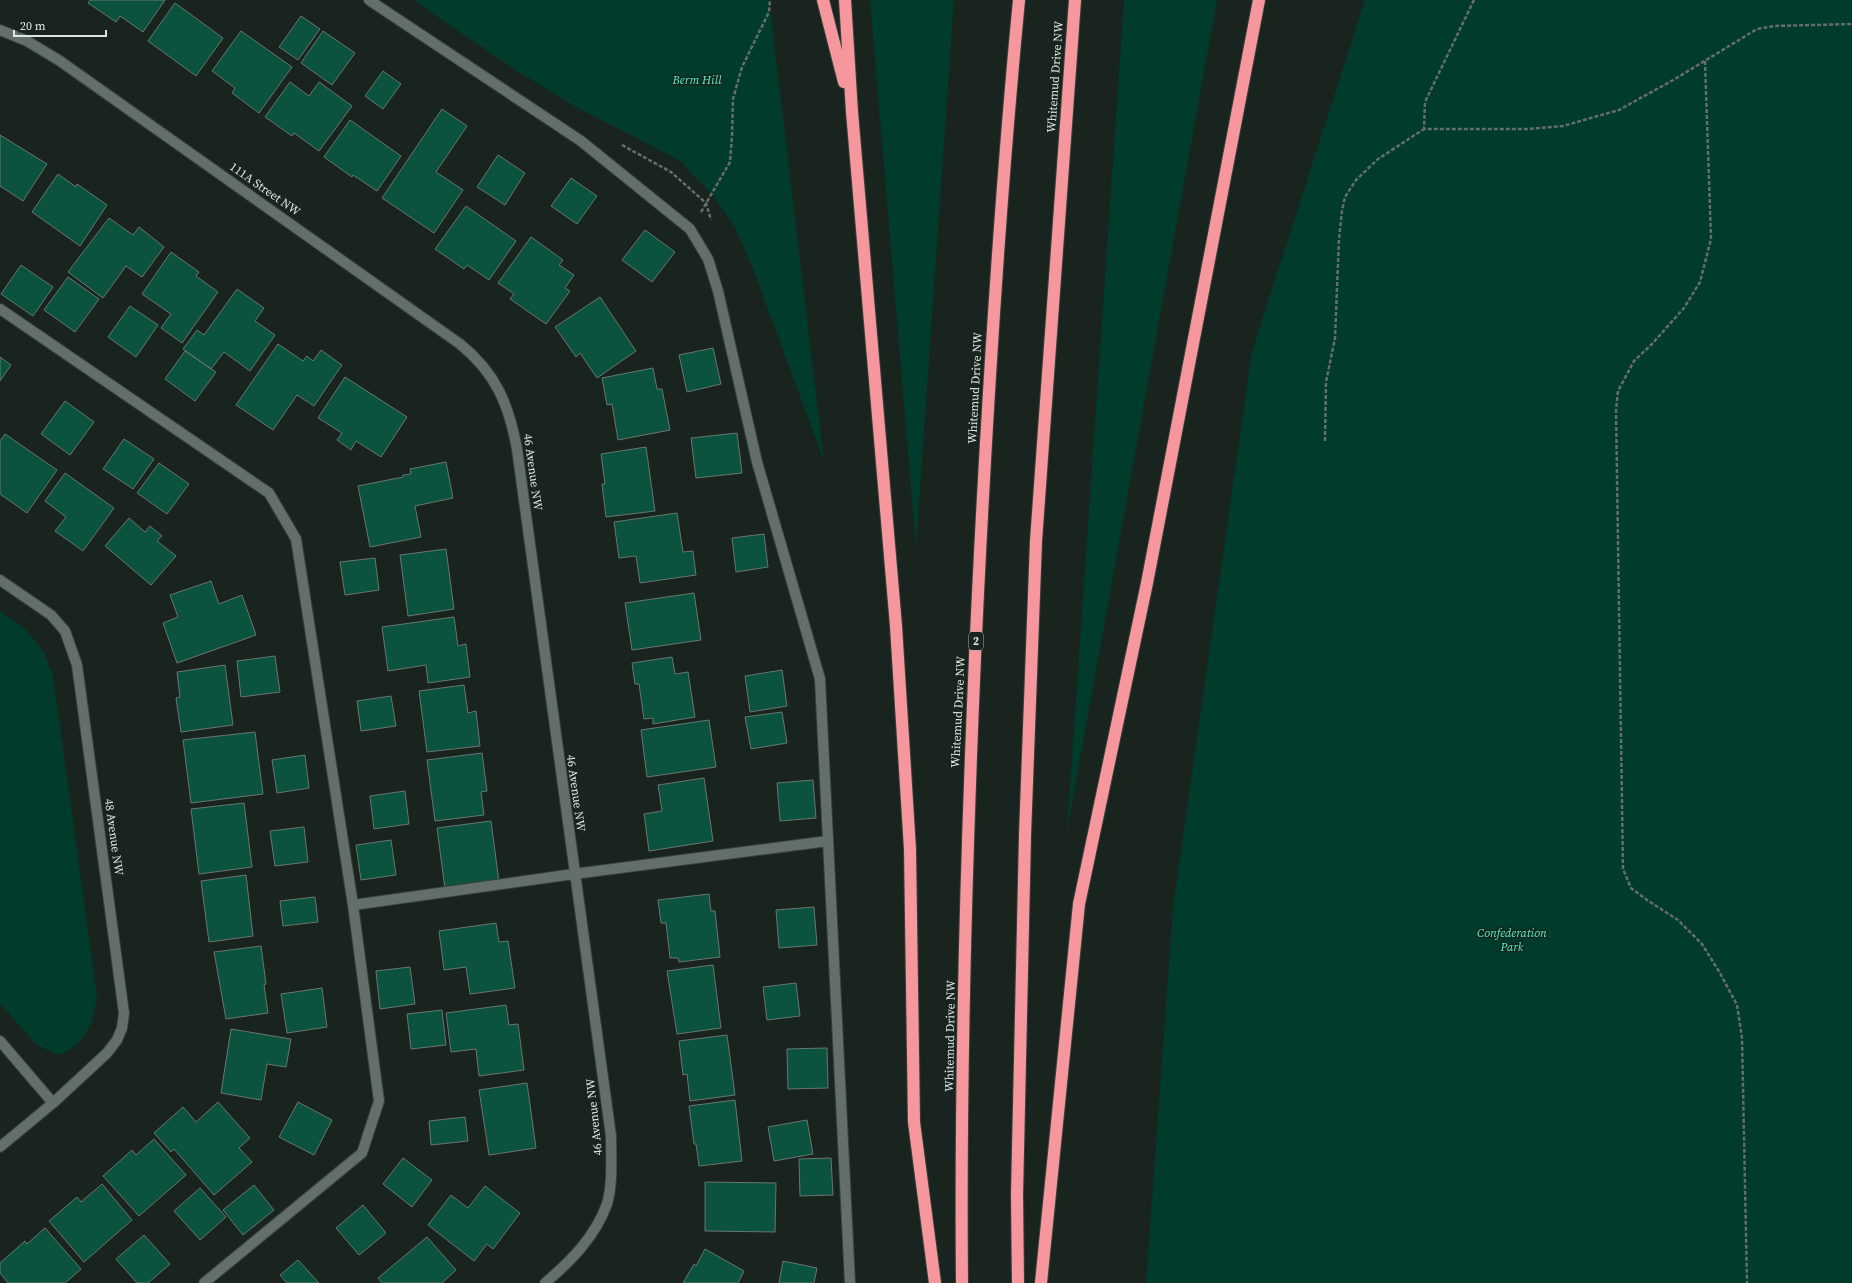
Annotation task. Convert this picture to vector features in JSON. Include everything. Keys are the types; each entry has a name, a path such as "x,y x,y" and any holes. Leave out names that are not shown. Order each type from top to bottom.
{"highway":[{"path":"823,0 852,112"},
{"path":"844,0 852,112 896,618 910,849 914,1122 934,1283"},
{"name":"Whitemud Drive NW","path":"962,1283 961,1187 967,835 980,535 996,262 1019,0"},
{"name":"Whitemud Drive NW","path":"1018,1283 1017,1195 1024,859 1036,540 1075,0"},
{"path":"1041,1283 1079,904 1147,582 1259,0"}],"street":[{"path":"369,0 581,141 690,229 708,259 718,290 757,462 820,679 850,1283"},
{"name":"111A Street NW","path":"0,30 27,41 60,60 460,344 475,356 500,389"},
{"path":"0,309 269,493 296,539 353,905 379,1101 362,1153 204,1283"},
{"name":"46 Avenue NW","path":"500,389 512,421 517,449 611,1136 611,1169 607,1202 597,1225 583,1247 566,1265 545,1283"},
{"name":"48 Avenue NW","path":"0,580 51,615 65,631 77,665 124,1012 122,1028 117,1040 107,1053 52,1103 0,1147"},
{"path":"353,905 574,874 828,841"},
{"path":"0,1041 52,1103"}],"path":[{"path":"706,202 730,162 733,99 742,67 769,12 770,0"},
{"path":"1424,129 1425,102 1474,0"},
{"path":"1325,440 1326,382 1335,338 1342,211 1345,197 1356,180 1378,159 1424,129 1527,129 1563,126 1619,110 1705,61 1718,51 1756,29 1774,26 1852,24"},
{"path":"1705,61 1711,239 1706,261 1700,282 1684,308 1652,345 1634,361 1618,390 1616,410 1623,869 1631,888 1678,920 1702,944 1737,1005 1742,1038 1747,1283"},
{"path":"617,142 671,172 706,202 712,224"}],"green space":[{"name":"Berm Hill","path":"413,0 769,0 824,461 753,269 735,227 712,194 679,160 576,107 514,69"},
{"path":"870,0 954,0 916,547"},
{"path":"1124,0 1217,0 1067,831"},
{"name":"Confederation Park","path":"1365,0 1852,0 1852,1283 1146,1283 1173,908 1252,351"},
{"path":"0,611 24,628 44,652 53,676 97,996 90,1025 82,1039 76,1045 58,1055 37,1045 0,1004"}],"building":[{"path":"90,0 165,0 143,32 120,16 116,22 88,3"},
{"path":"175,3 223,38 196,76 148,41"},
{"path":"301,16 320,29 298,60 279,47"},
{"path":"241,31 292,67 259,113 232,93 235,88 212,71"},
{"path":"323,31 355,53 332,85 301,63"},
{"path":"383,71 401,84 383,109 365,96"},
{"path":"290,82 309,96 319,82 352,106 319,151 294,133 292,136 265,117"},
{"path":"442,109 467,126 436,172 463,190 434,233 382,198"},
{"path":"350,120 401,156 377,191 353,175 352,177 324,157"},
{"path":"0,135 47,164 23,201 0,186"},
{"path":"498,155 525,173 505,205 477,187"},
{"path":"58,174 76,187 77,184 107,205 80,246 32,212"},
{"path":"571,178 597,196 577,224 551,206"},
{"path":"466,206 516,241 489,280 467,265 464,269 435,249"},
{"path":"109,218 133,235 139,227 164,247 142,277 126,266 103,298 68,272"},
{"path":"645,230 675,252 652,282 622,260"},
{"path":"531,237 563,260 559,265 574,275 565,288 570,291 546,324 510,299 514,294 498,283"},
{"path":"171,252 199,272 196,276 218,292 182,343 161,328 171,314 142,294"},
{"path":"21,265 53,287 33,316 1,294"},
{"path":"68,277 99,299 75,332 44,310"},
{"path":"237,289 264,308 255,321 275,335 250,371 224,352 211,369 183,349 197,330 204,335"},
{"path":"600,297 636,351 597,378 580,353 576,357 555,327"},
{"path":"130,306 158,325 136,357 108,337"},
{"path":"278,344 303,361 307,356 313,361 321,350 342,365 314,406 297,395 273,430 236,405"},
{"path":"713,348 721,384 687,392 679,355"},
{"path":"185,351 216,372 195,401 165,379"},
{"path":"0,357 11,365 0,381"},
{"path":"653,368 657,389 662,389 670,430 618,440 612,404 607,405 602,378"},
{"path":"345,377 407,417 381,457 356,441 351,450 337,440 342,433 318,418"},
{"path":"65,401 94,422 70,455 41,434"},
{"path":"737,433 742,473 696,478 691,438"},
{"path":"5,434 57,470 27,513 0,494 0,441"},
{"path":"124,439 154,459 133,489 103,469"},
{"path":"646,447 655,511 606,517 602,484 605,484 601,454"},
{"path":"446,462 453,498 415,506 421,537 370,547 358,486 403,477 403,475 411,474 410,469"},
{"path":"159,463 189,484 167,514 137,493"},
{"path":"65,473 114,508 83,551 55,531 66,517 45,501"},
{"path":"677,513 683,552 693,551 696,575 640,583 636,556 619,558 614,522"},
{"path":"129,518 145,532 150,526 162,536 157,541 176,556 151,585 105,546"},
{"path":"764,534 768,567 736,572 732,538"},
{"path":"446,549 454,609 408,616 400,555"},
{"path":"375,558 379,590 345,595 340,562"},
{"path":"211,581 219,604 242,595 256,635 177,663 163,623 178,617 170,595"},
{"path":"694,593 701,640 632,650 625,603"},
{"path":"454,617 458,646 466,644 470,677 428,683 426,665 388,671 382,627"},
{"path":"275,656 280,692 241,697 237,661"},
{"path":"672,657 675,674 688,672 695,717 653,724 653,718 644,719 639,684 635,684 632,663"},
{"path":"225,665 233,725 181,732 176,698 180,697 177,672"},
{"path":"782,670 787,706 750,712 745,676"},
{"path":"464,685 468,713 476,711 480,746 427,752 419,691"},
{"path":"391,696 396,726 361,731 357,701"},
{"path":"782,712 787,743 751,749 745,717"},
{"path":"709,720 716,767 647,777 641,730"},
{"path":"255,732 263,794 191,803 183,740"},
{"path":"482,753 487,791 481,792 484,815 435,821 427,760"},
{"path":"305,755 309,788 277,793 272,760"},
{"path":"704,778 713,841 649,851 644,814 662,811 658,785"},
{"path":"813,780 816,818 780,821 777,783"},
{"path":"405,791 409,824 374,829 370,796"},
{"path":"244,803 252,867 199,874 191,809"},
{"path":"491,821 499,882 445,889 437,828"},
{"path":"304,827 308,862 275,866 270,831"},
{"path":"391,840 396,875 361,880 356,845"},
{"path":"246,875 253,936 209,942 201,881"},
{"path":"709,894 711,911 715,911 720,957 679,962 678,958 670,958 666,923 661,923 658,900"},
{"path":"315,897 318,922 283,926 280,901"},
{"path":"814,907 817,945 779,948 776,910"},
{"path":"496,923 499,942 508,941 515,988 470,994 466,967 444,970 439,931"},
{"path":"261,946 268,1013 226,1019 214,952"},
{"path":"713,965 721,1028 677,1034 667,971"},
{"path":"410,967 415,1004 380,1009 376,971"},
{"path":"796,983 800,1016 767,1020 763,987"},
{"path":"322,988 327,1027 287,1033 281,994"},
{"path":"506,1005 509,1025 518,1024 524,1070 479,1076 476,1049 451,1052 446,1013"},
{"path":"442,1010 446,1045 411,1049 407,1014"},
{"path":"231,1029 291,1039 286,1067 267,1064 261,1100 221,1093"},
{"path":"727,1035 735,1095 690,1101 687,1074 683,1075 679,1041"},
{"path":"827,1048 828,1088 788,1089 787,1049"},
{"path":"527,1083 536,1148 489,1155 479,1090"},
{"path":"735,1100 742,1161 699,1166 696,1144 694,1144 689,1106"},
{"path":"218,1102 250,1138 239,1148 252,1162 214,1195 174,1149 171,1152 154,1133 183,1107 196,1122"},
{"path":"298,1102 332,1120 314,1155 279,1137"},
{"path":"465,1117 468,1141 431,1145 429,1121"},
{"path":"807,1120 813,1154 774,1161 768,1127"},
{"path":"154,1139 186,1175 139,1216 103,1176 132,1150 136,1155"},
{"path":"403,1158 432,1180 412,1207 383,1184"},
{"path":"831,1158 833,1195 800,1196 799,1159"},
{"path":"705,1182 776,1183 775,1232 705,1231"},
{"path":"102,1184 132,1220 84,1262 49,1221 77,1197 81,1202"},
{"path":"254,1185 274,1210 243,1235 223,1210"},
{"path":"485,1186 520,1213 493,1249 487,1244 474,1261 428,1225 451,1195 468,1208"},
{"path":"200,1188 226,1217 200,1240 174,1211"},
{"path":"363,1205 386,1233 359,1255 336,1228"},
{"path":"45,1228 81,1269 65,1283 8,1283 0,1273 0,1263 25,1241 27,1244"},
{"path":"144,1235 170,1264 148,1283 137,1283 116,1259"},
{"path":"427,1237 456,1270 442,1283 382,1283 378,1278"},
{"path":"705,1249 744,1271 738,1283 683,1283 694,1264 696,1266"},
{"path":"298,1260 319,1283 287,1283 280,1275"},
{"path":"783,1261 817,1268 814,1283 779,1283"}]}
